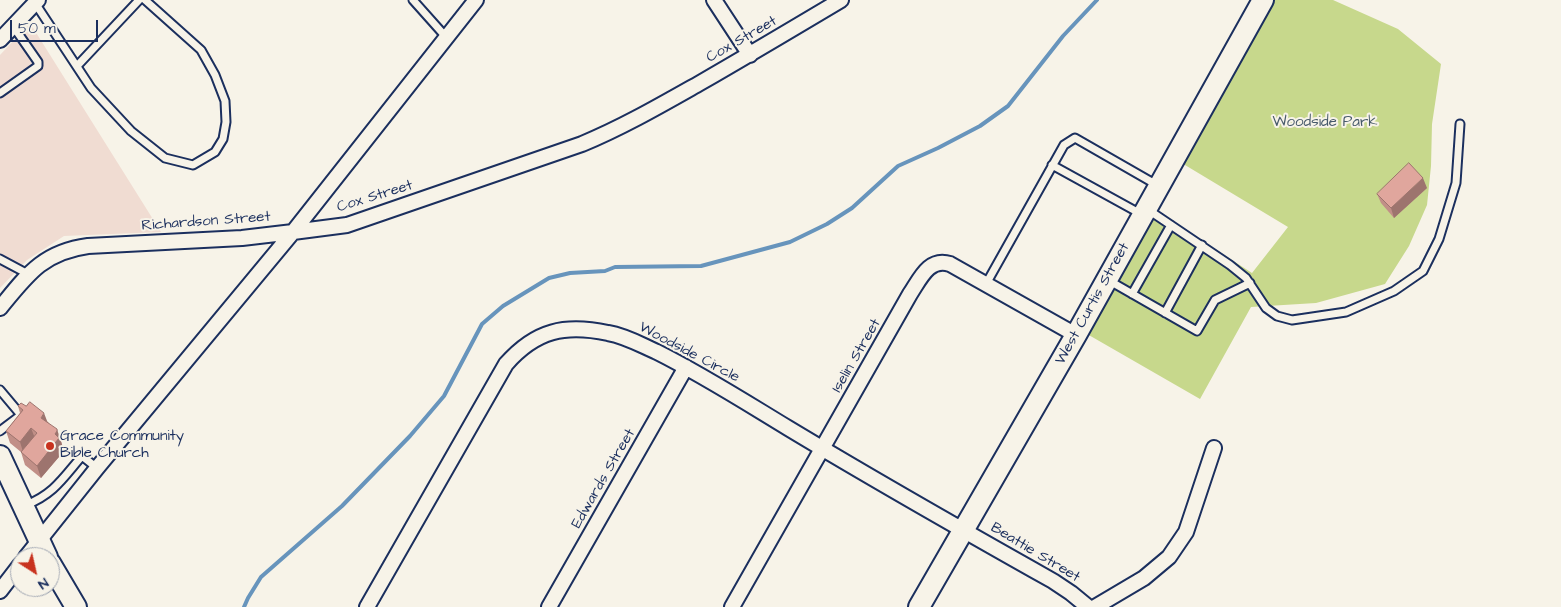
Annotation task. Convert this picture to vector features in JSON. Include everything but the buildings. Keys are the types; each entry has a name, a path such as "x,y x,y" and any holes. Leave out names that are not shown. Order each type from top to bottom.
{"street":[{"name":"Richardson Street","path":"0,308 28,274 52,256 74,248 242,238 292,232 476,0"},
{"path":"714,0 750,54"},
{"name":"Cox Street","path":"292,232 347,224 582,144 637,119 841,0"},
{"name":"West Curtis Street","path":"919,607 1076,335 1264,0"},
{"path":"0,40 36,2"},
{"path":"44,547 97,468 292,232"},
{"name":"Iselin Street","path":"732,607 910,294 930,266 940,262 950,264 1076,335"},
{"name":"Woodside Circle","path":"367,607 506,364 524,345 540,336 554,332 574,330 598,331 634,341 686,367 963,530"},
{"name":"Edwards Street","path":"549,607 686,367"},
{"path":"1095,607 1144,578 1169,557 1186,532 1214,448"},
{"path":"0,456 42,547"},
{"name":"Beattie Street","path":"963,530 1054,581 1088,607"},
{"path":"0,591 10,578"},
{"path":"60,580 76,607"}],"lane":[{"path":"77,66 139,0"},
{"path":"36,2 91,88 131,131 165,158 194,165 215,152 223,139 226,122 225,101 216,75 201,50 145,0"},
{"path":"413,0 446,38"},
{"path":"0,93 38,66 38,62 14,26"},
{"path":"1052,165 1171,225 1202,245 1230,265 1250,283 1266,308 1277,316 1284,319 1310,317 1346,312 1394,291 1423,271 1439,239 1456,183 1460,124"},
{"path":"986,284 1064,144 1075,138 1159,187"},
{"path":"1132,294 1171,225"},
{"path":"1165,313 1202,245"},
{"path":"0,259 28,274"},
{"path":"1107,280 1197,331 1216,300 1250,283"},
{"path":"0,390 21,415 0,431"},
{"path":"23,506 46,496 82,456 97,468"}],"shaded area":[{"path":"30,23 161,232 64,236 27,260 0,288 0,55"}],"green space":[{"name":"Woodside Park","path":"1271,0 1333,0 1398,29 1441,64 1432,124 1431,166 1427,205 1409,246 1385,284 1316,303 1251,307 1200,399 1087,334 1155,210 1252,273 1288,227 1180,162"}],"waterway":[{"path":"244,607 261,577 342,506 410,436 444,396 482,324 503,306 549,278 570,273 605,271 615,267 701,266 790,242 827,224 852,208 898,166 980,126 1008,106 1063,36 1097,0"}],"place":[{"name":"Grace Community Bible Church","path":"50,446"}]}
